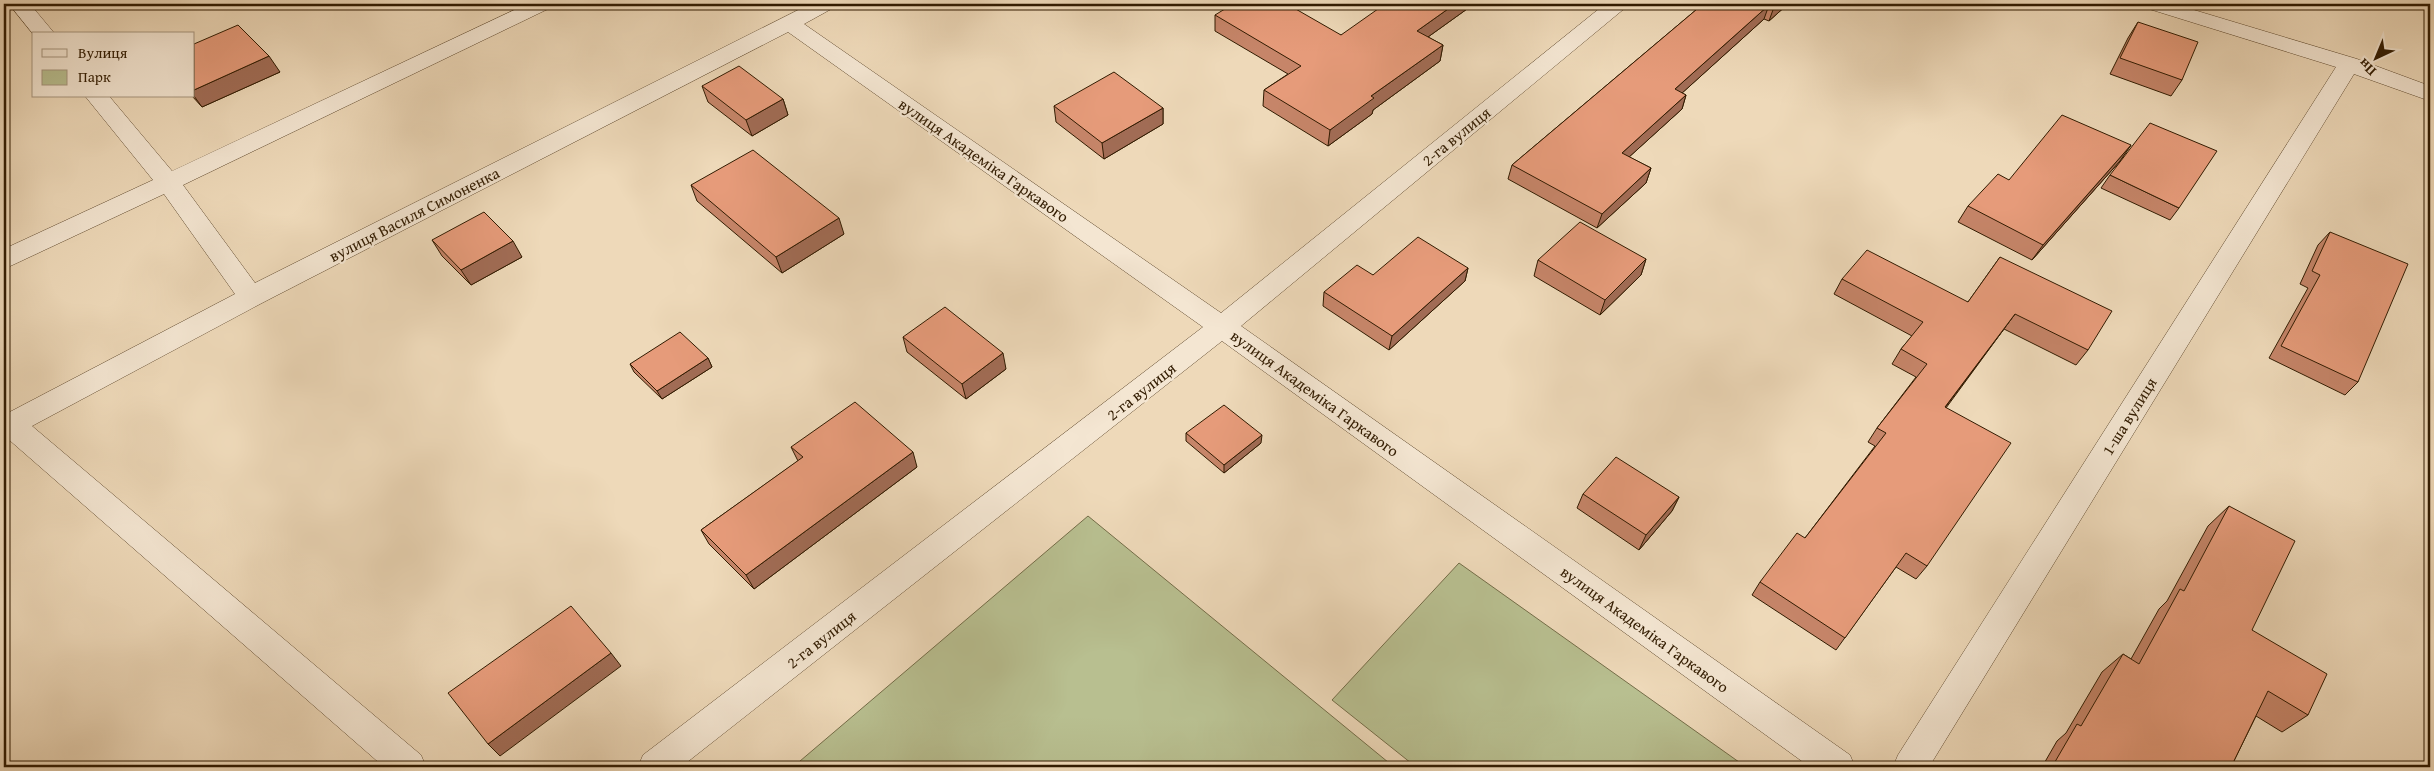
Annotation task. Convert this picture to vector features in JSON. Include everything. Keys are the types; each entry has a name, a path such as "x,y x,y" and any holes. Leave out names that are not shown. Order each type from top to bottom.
{"street":[{"path":"19,4 42,32"},
{"path":"4,260 543,4"},
{"name":"вулиця Василя Симоненка","path":"7,426 251,297 826,4"},
{"name":"2-га вулиця","path":"656,767 1222,327 1618,4"},
{"path":"2153,4 2349,64 2430,94"},
{"name":"вулиця Академіка Гаркавого","path":"789,23 1222,327 1838,767"},
{"name":"1-ша вулиця","path":"1910,767 2349,64"},
{"path":"98,98 167,181 251,297"},
{"path":"7,426 409,767"}],"green space":[{"path":"1088,516 1394,767 793,767"},
{"path":"1459,563 1746,767 1416,767 1332,700"}],"building":[{"path":"1233,4 1287,4 1341,35 1385,4 1455,4 1417,31 1443,45 1371,96 1374,98 1330,130 1264,90 1301,66 1215,15"},
{"path":"1703,4 1778,4 1774,7 1769,5 1675,89 1686,95 1622,153 1651,168 1602,214 1512,165"},
{"path":"2138,22 2198,42 2182,80 2120,58"},
{"path":"238,25 269,56 195,90 195,44"},
{"path":"739,66 783,99 746,120 702,86"},
{"path":"1114,72 1163,108 1102,143 1054,106"},
{"path":"2062,115 2131,145 2043,245 1968,206 1998,174 2009,180"},
{"path":"2150,123 2217,151 2179,208 2110,175"},
{"path":"753,150 839,218 776,257 691,185"},
{"path":"484,212 513,241 461,270 432,240"},
{"path":"1580,222 1646,259 1605,300 1538,260"},
{"path":"2330,232 2408,264 2358,382 2281,346 2320,275 2312,271"},
{"path":"1418,237 1468,268 1392,336 1324,292 1357,265 1373,275"},
{"path":"1867,250 1968,302 2000,257 2112,311 2088,350 2015,314 1945,407 2011,443 1927,566 1906,553 1845,638 1760,582 1797,533 1805,538 1886,433 1877,428 1927,364 1901,349 1923,322 1842,279"},
{"path":"945,307 1003,353 962,384 903,337"},
{"path":"680,332 708,358 657,391 630,364"},
{"path":"855,402 913,452 746,575 701,530 803,457 791,447"},
{"path":"1224,405 1262,435 1224,465 1186,433"},
{"path":"1616,457 1679,497 1646,535 1583,494"},
{"path":"2229,506 2295,541 2252,630 2327,674 2308,715 2268,691 2231,767 2052,767 2077,724 2081,726 2123,654 2139,664 2180,589 2184,591"},
{"path":"571,606 611,653 488,744 448,693"}]}
